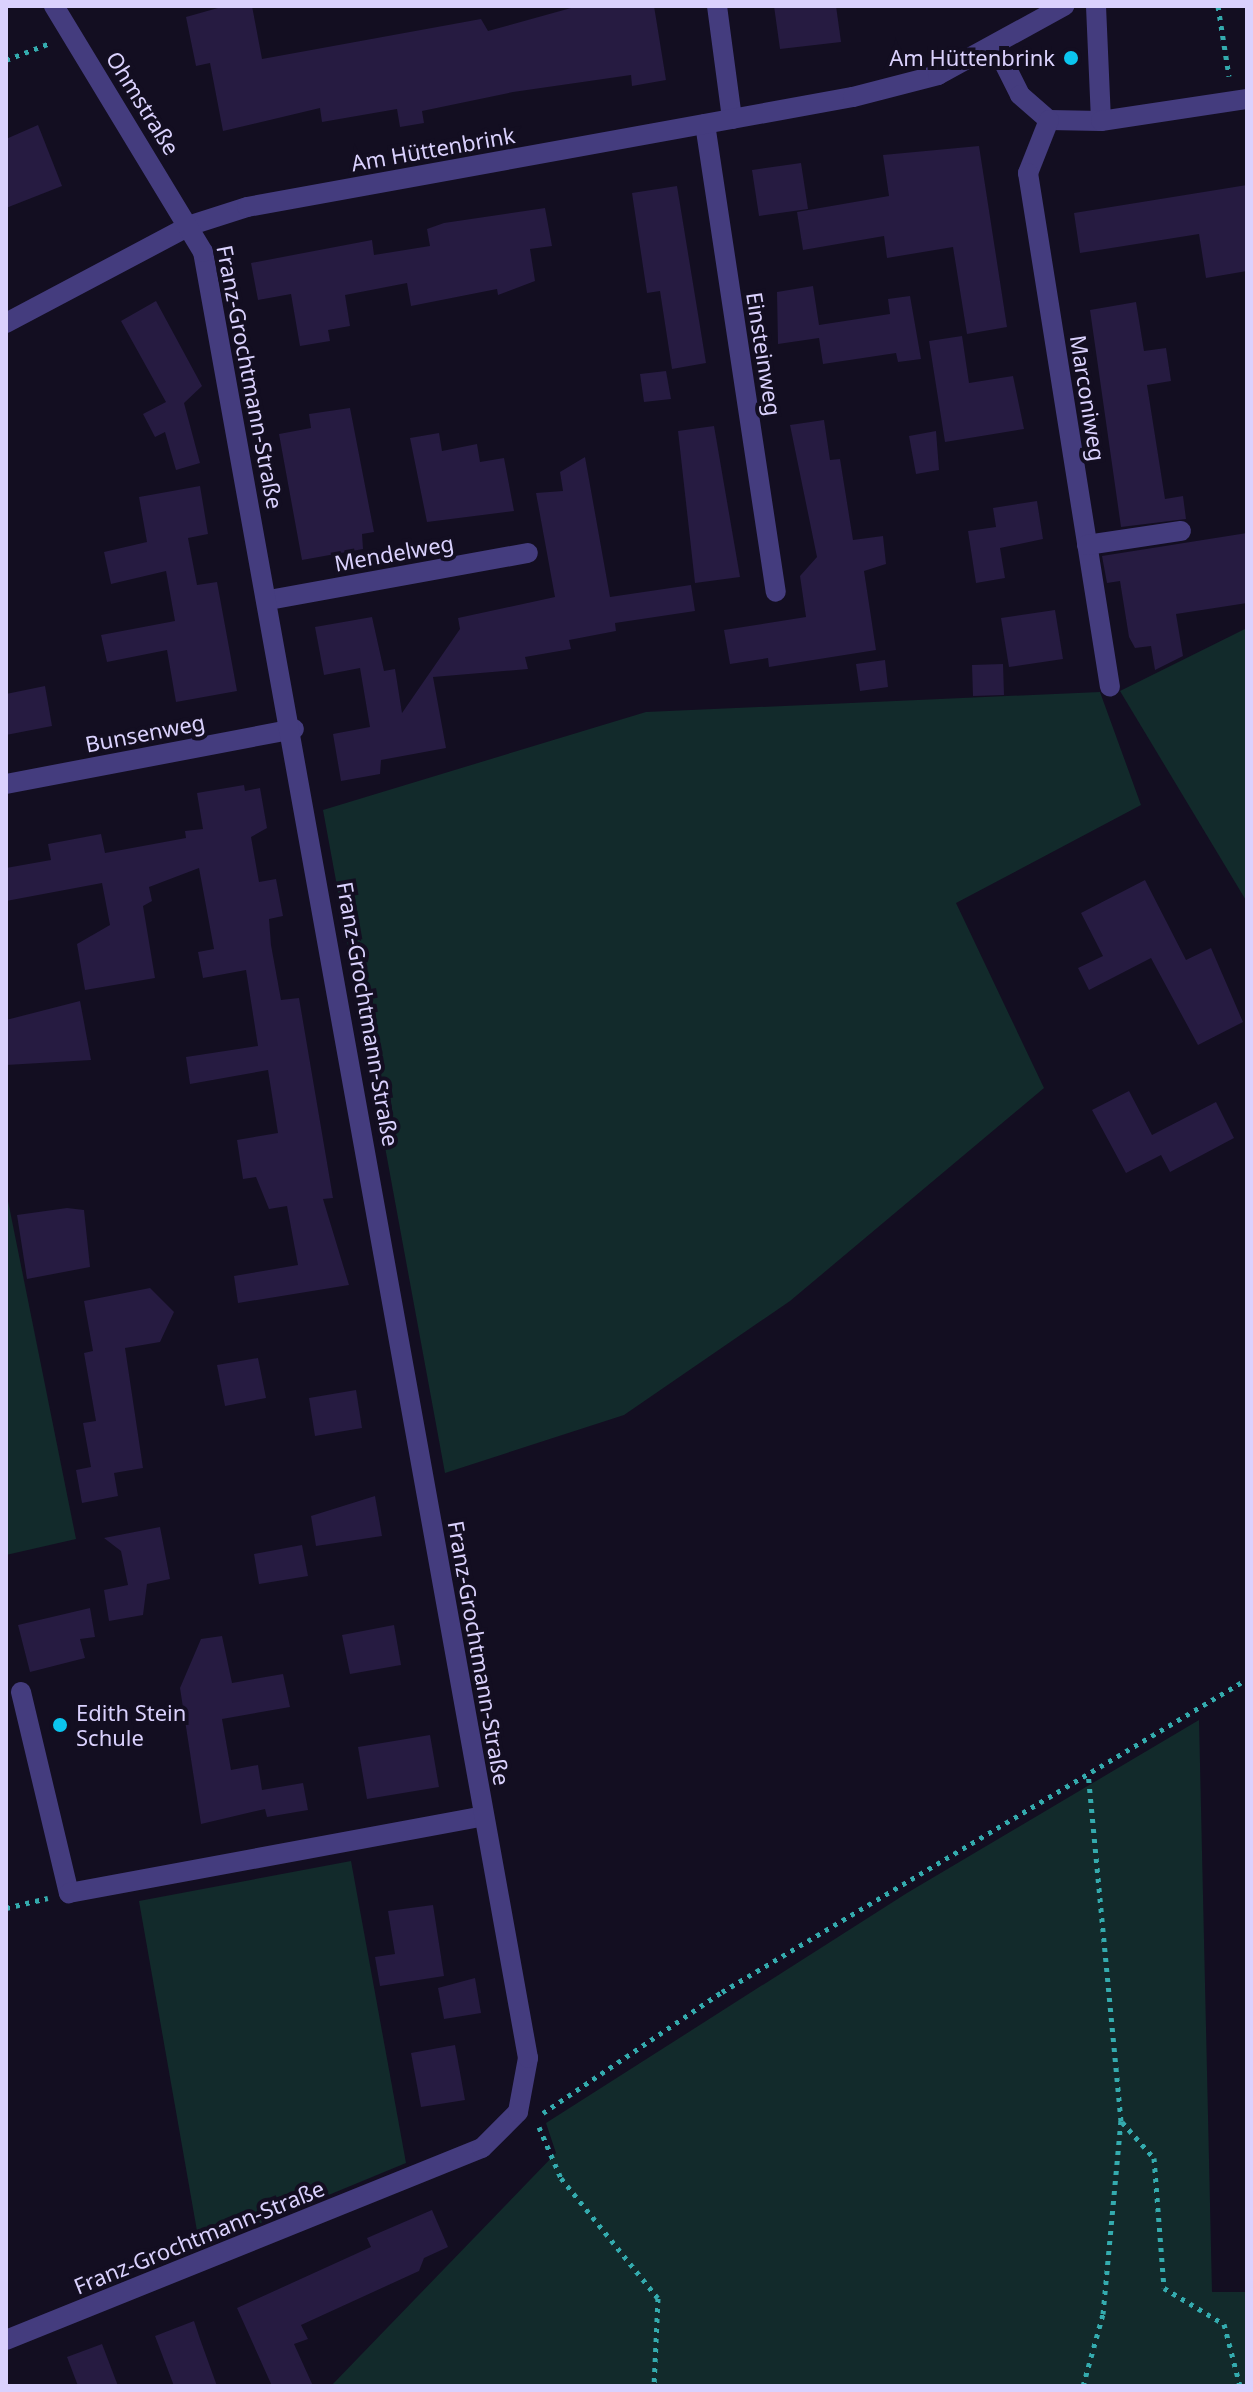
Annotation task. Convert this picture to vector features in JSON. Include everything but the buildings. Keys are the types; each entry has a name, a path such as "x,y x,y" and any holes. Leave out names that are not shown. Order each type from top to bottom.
{"street":[{"name":"Ohmstraße","path":"54,6 191,225"},
{"path":"717,6 732,119"},
{"name":"Am Hüttenbrink","path":"6,323 191,225 247,207 732,119 938,75 997,49 1064,6"},
{"path":"1096,6 1101,121"},
{"path":"997,49 1020,95 1049,120 1101,121 1240,100"},
{"name":"Marconiweg","path":"1049,120 1028,173 1110,687"},
{"name":"Einsteinweg","path":"705,124 776,592"},
{"name":"Franz-Grochtmann-Straße","path":"6,2340 482,2148 502,2133 518,2112 528,2058 294,729 209,280 191,225"},
{"path":"1087,545 1181,531"},
{"name":"Mendelweg","path":"269,600 528,553"},
{"name":"Bunsenweg","path":"6,784 294,729"},
{"path":"21,1692 69,1893"},
{"name":"Franz-Grochtmann-Straße","path":"69,1893 484,1816"}],"path":[{"path":"1218,6 1240,100"},
{"path":"6,60 71,34"},
{"path":"654,2386 658,2298 561,2178 535,2118 722,1992 1247,1679"},
{"path":"1083,2386 1103,2314 1121,2121 1088,1774"},
{"path":"6,1908 69,1893"},
{"path":"1121,2121 1154,2158 1164,2288 1224,2324 1240,2386"}],"green space":[{"path":"1247,628 1247,902 1120,691"},
{"path":"1100,692 1141,805 956,903 1044,1088 790,1301 624,1415 445,1473 323,810 646,712"},
{"path":"6,1191 76,1539 6,1555"},
{"path":"1199,1720 1212,2292 1247,2292 1247,2386 331,2386 556,2153 546,2123 907,1893"},
{"path":"351,1861 406,2163 200,2248 139,1901"}],"place":[{"name":"Am Hüttenbrink","path":"1071,58"},
{"name":"Edith Stein Schule","path":"60,1725"}]}
